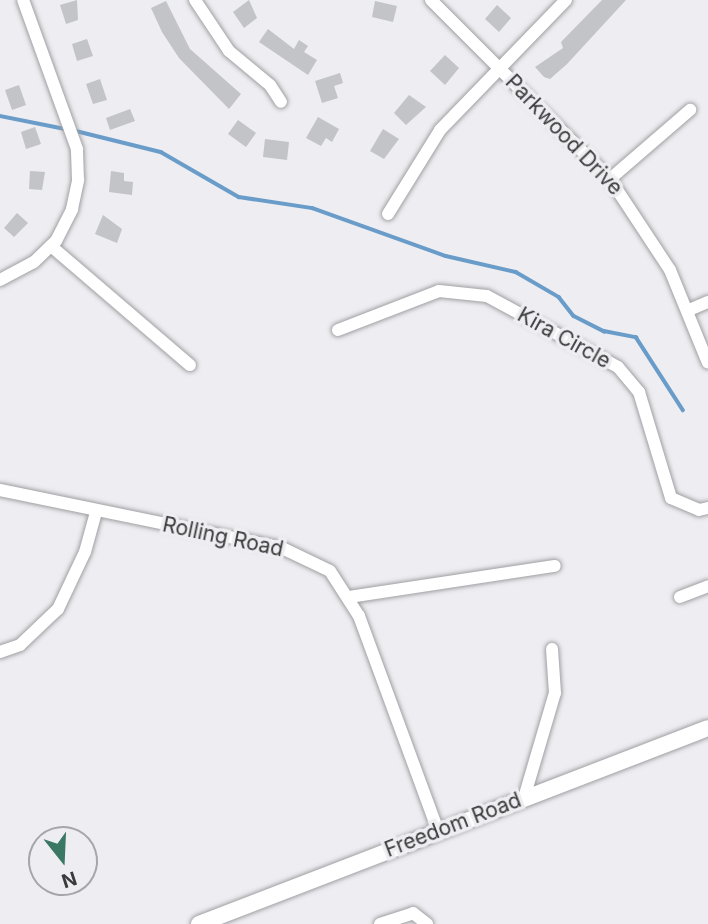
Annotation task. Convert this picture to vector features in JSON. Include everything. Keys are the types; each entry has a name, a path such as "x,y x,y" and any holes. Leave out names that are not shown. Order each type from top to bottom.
{"main road":[{"name":"Freedom Road","path":"199,924 232,918 438,831 708,728"}],"street":[{"path":"0,280 51,246 72,209 77,149 23,0"},
{"path":"195,0 229,51 270,85 281,103"},
{"name":"Parkwood Drive","path":"431,0 610,179 670,270 708,363"},
{"path":"388,214 424,148 566,0"},
{"path":"610,179 690,110"},
{"path":"51,246 190,365"},
{"name":"Kira Circle","path":"338,330 439,291 486,296 618,366 639,392 671,498 699,510 708,508"},
{"path":"688,310 708,302"},
{"name":"Rolling Road","path":"0,490 298,553 330,571 349,597 438,831"},
{"path":"0,652 20,645 58,609 85,552 96,512"},
{"path":"349,597 555,566"},
{"path":"680,597 708,586"},
{"path":"524,798 555,693 552,649"},
{"path":"380,924 413,913 427,924"}],"building":[{"path":"77,0 78,20 66,24 60,5"},
{"path":"249,0 257,18 244,28 233,12"},
{"path":"602,0 626,0 567,64 550,79 544,77 535,67 563,48 561,42"},
{"path":"166,1 190,49 241,94 229,109 179,58 162,32 151,8"},
{"path":"375,1 397,6 393,22 372,17"},
{"path":"497,5 511,18 499,32 485,19"},
{"path":"268,29 294,49 299,40 308,46 304,52 317,60 308,75 259,42"},
{"path":"87,39 93,56 77,61 72,44"},
{"path":"445,55 459,68 445,85 430,71"},
{"path":"340,73 343,83 334,86 338,98 322,103 315,81"},
{"path":"100,79 107,100 93,104 86,84"},
{"path":"19,85 26,105 12,110 5,90"},
{"path":"409,95 426,107 406,125 394,113"},
{"path":"130,109 135,121 110,130 106,118"},
{"path":"318,117 339,129 332,142 326,138 321,146 306,138"},
{"path":"238,120 256,133 246,147 228,134"},
{"path":"35,127 41,144 26,149 21,132"},
{"path":"383,129 399,139 384,159 370,151"},
{"path":"265,139 289,142 287,160 263,157"},
{"path":"30,171 45,172 42,190 29,189"},
{"path":"111,171 124,173 124,181 133,182 132,195 109,192"},
{"path":"17,213 28,223 14,237 4,228"},
{"path":"103,215 122,229 117,243 95,234"}],"waterway":[{"path":"0,116 65,129"},
{"path":"72,130 161,152 239,197 312,208 446,256 516,272 559,297 574,316 604,331 636,337 683,410"}]}
